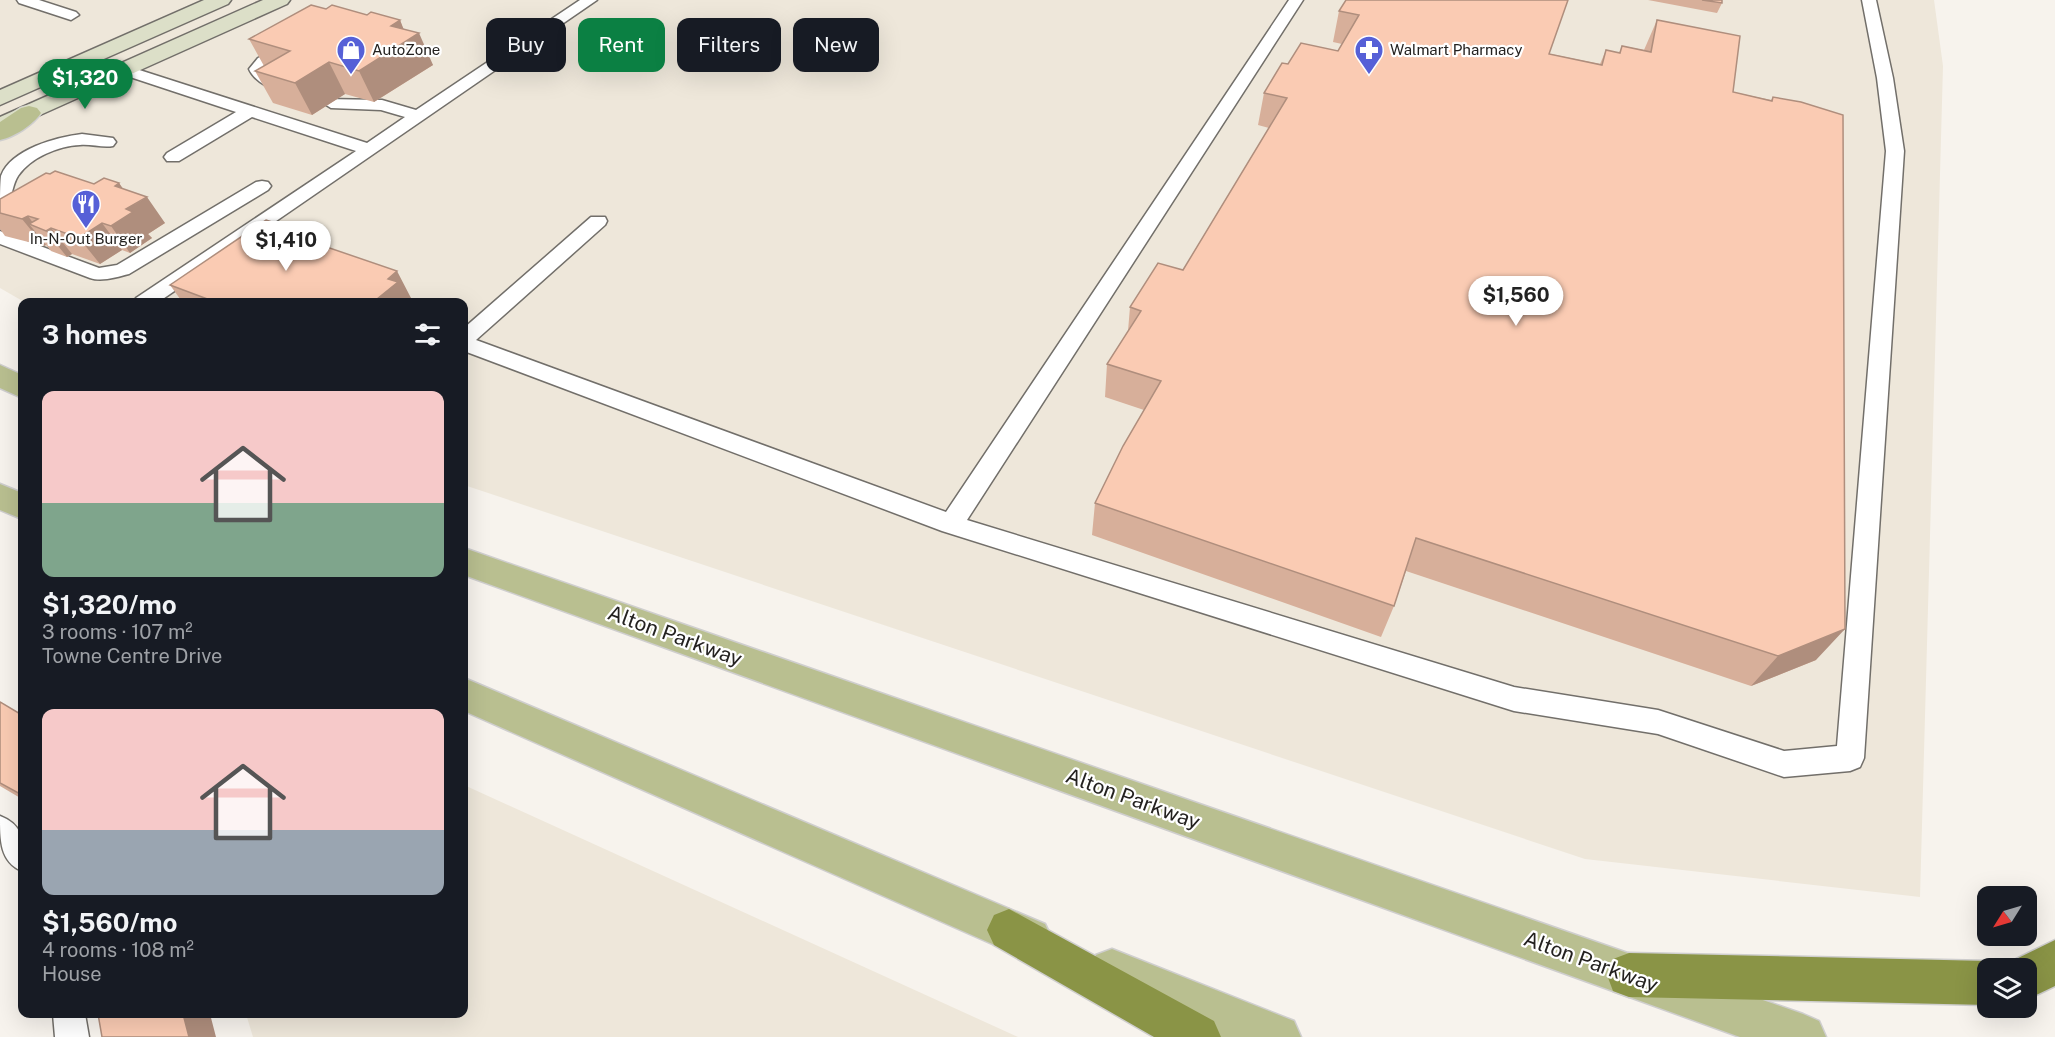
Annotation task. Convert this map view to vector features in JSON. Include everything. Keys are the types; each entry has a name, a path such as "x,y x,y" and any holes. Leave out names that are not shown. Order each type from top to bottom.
{"highway":[{"path":"1009,930 1198,1037"},
{"path":"2037,972 2055,962"},
{"path":"1629,975 1977,983"}],"main road":[{"path":"0,98 221,0"},
{"path":"0,126 280,0"},
{"path":"0,133 29,113"},
{"path":"0,496 18,505"},
{"name":"Alton Parkway","path":"468,562 1803,1037"},
{"path":"468,696 1009,930 1278,1037"}],"lane":[{"path":"24,0 71,15"},
{"path":"150,298 590,0"},
{"path":"951,525 1296,0"},
{"path":"468,343 951,525 1514,699 1658,722 1784,764 1850,758 1878,352 1895,151 1885,78 1869,0"},
{"path":"290,92 259,74 257,69 264,61 307,40"},
{"path":"124,70 369,149"},
{"path":"331,103 382,105 418,116"},
{"path":"173,156 251,110"},
{"path":"0,203 10,174 23,161 41,151 69,141 96,139 107,142"},
{"path":"0,237 97,274 122,270 262,186"},
{"path":"468,337 598,221"},
{"path":"0,830 18,852"},
{"path":"70,1018 72,1037"}],"shaded area":[{"path":"0,0 1934,0 1943,66 1920,897 1585,859 468,486 468,298 18,298 0,288"},
{"path":"468,787 1018,1037 253,1037 247,1018 468,1018"}],"building":[{"path":"1346,0 1568,0 1549,54 1602,65 1606,50 1620,53 1622,46 1651,52 1657,20 1740,36 1733,92 1772,101 1773,97 1801,102 1843,115 1845,629 1778,656 1416,538 1394,606 1095,503 1123,446 1161,381 1107,364 1141,311 1130,307 1158,263 1183,270 1287,98 1264,93 1282,63 1288,64 1301,43 1338,51 1359,15 1339,11"},
{"path":"1702,0 1722,0 1722,3"},
{"path":"311,5 326,9 332,5 367,15 371,12 400,20 391,26 419,33 359,71 329,62 295,83 255,71 290,51 249,39"},
{"path":"55,171 94,184 104,178 119,183 115,186 147,197 126,209 133,212 111,226 102,223 79,238 51,228 46,231 29,224 38,219 28,216 22,219 0,213 0,199 46,173 50,174"},
{"path":"266,220 318,238 312,242 397,271 388,279 398,282 378,298 205,298 170,285"},
{"path":"0,702 18,713 18,793 0,783"},
{"path":"99,1018 184,1018 189,1037 102,1037"}],"place":[{"name":"AutoZone","path":"351,76"},
{"name":"Walmart Pharmacy","path":"1369,76"},
{"name":"In-N-Out Burger","path":"86,230"}]}
